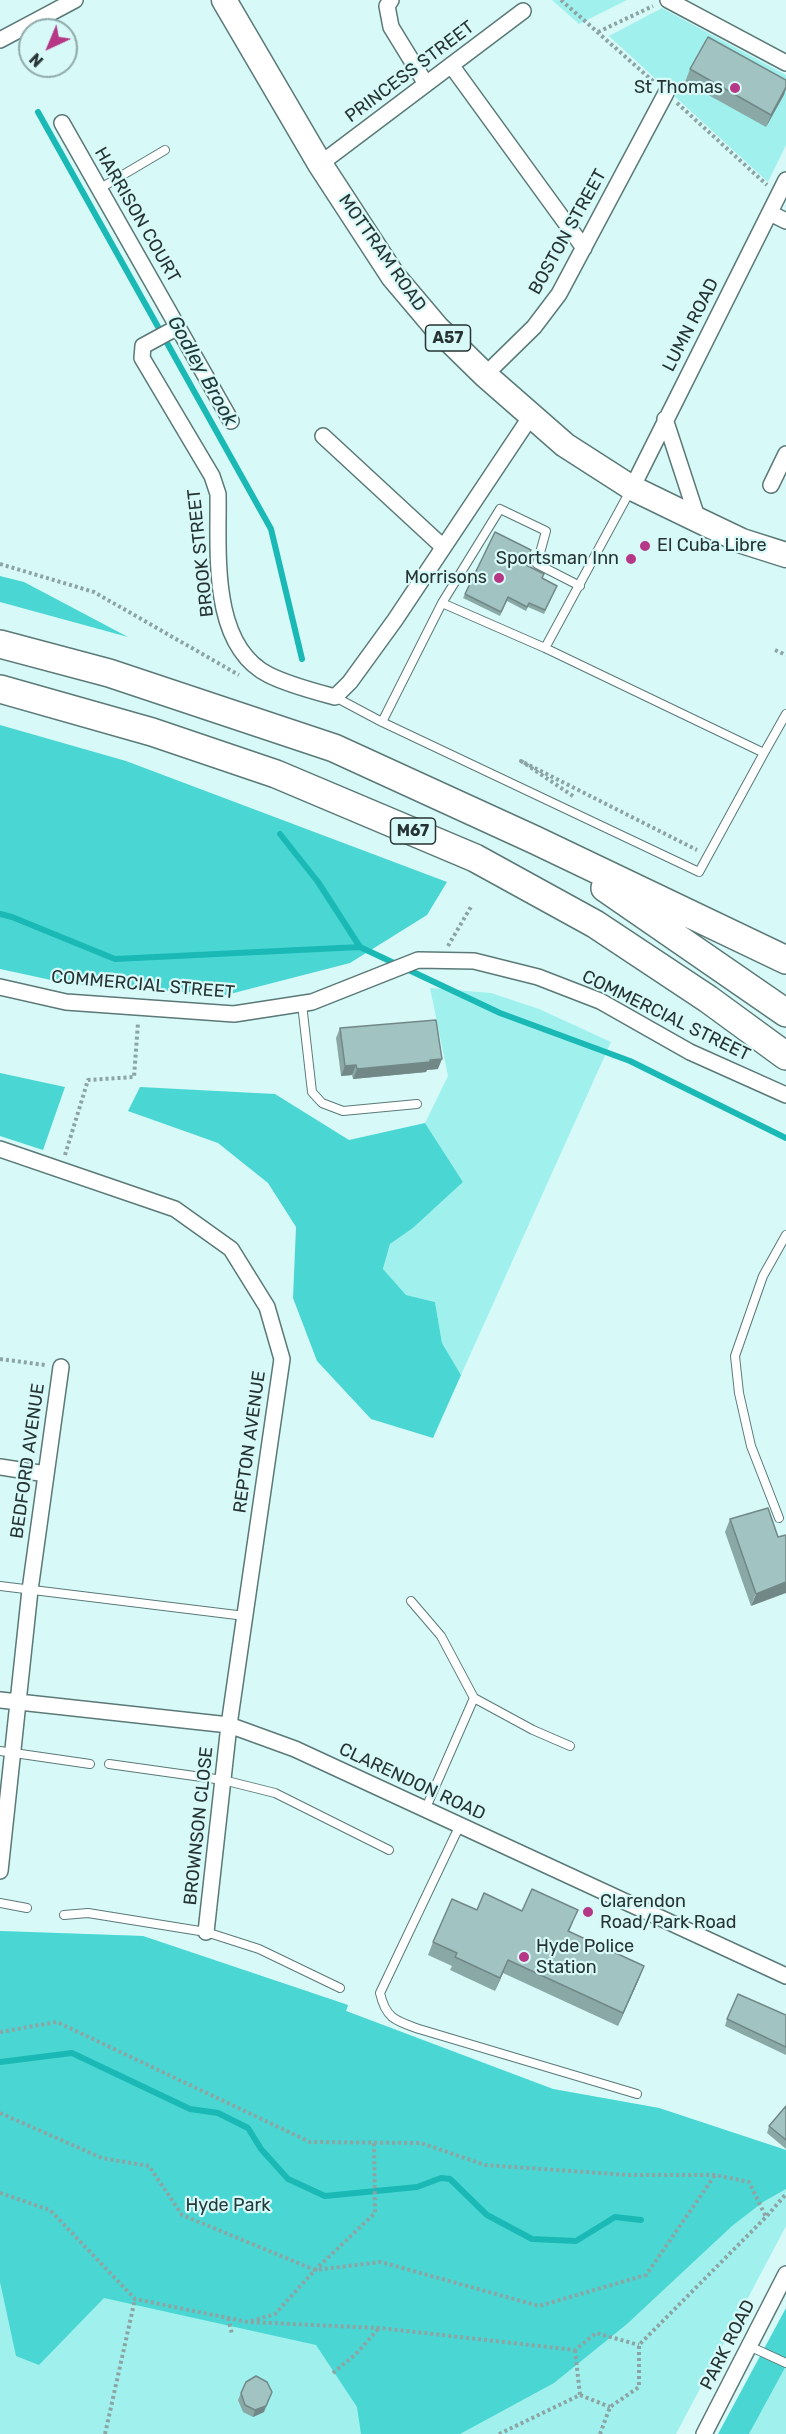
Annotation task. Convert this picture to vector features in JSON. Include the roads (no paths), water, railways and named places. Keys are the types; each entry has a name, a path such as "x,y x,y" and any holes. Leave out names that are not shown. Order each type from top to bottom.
{"highway":[{"name":"M67","path":"0,645 109,673 334,748 535,840 786,960"},
{"name":"M67","path":"0,690 152,732 276,774 475,858 595,924 708,999 786,1056"},
{"name":"M67","path":"535,840 786,1012"}],"main road":[{"name":"MOTTRAM ROAD","path":"224,0 320,164 393,276 437,328 484,375 565,445 632,488 742,541 786,555"}],"street":[{"path":"2,35 75,0"},
{"path":"391,0 387,6 391,27 426,84"},
{"path":"662,2 786,63"},
{"name":"PRINCESS STREET","path":"320,164 523,11"},
{"path":"451,65 584,248"},
{"name":"BOSTON STREET","path":"484,375 534,327 560,294 666,93"},
{"name":"HARRISON COURT","path":"62,123 176,328 231,421"},
{"name":"LUMN ROAD","path":"632,488 786,180"},
{"path":"770,213 786,221"},
{"name":"BROOK STREET","path":"176,328 143,346 142,358 212,476 218,494 223,608 231,633 242,651 255,665 269,675 335,697"},
{"path":"335,697 350,682 395,620 442,546 531,416"},
{"path":"665,419 698,520"},
{"path":"322,436 442,546"},
{"path":"771,484 786,454"},
{"name":"COMMERCIAL STREET","path":"0,987 66,1002 234,1014 302,1004 418,960 474,962 538,977 600,1001 690,1052 786,1095"},
{"name":"REPTON AVENUE","path":"0,1149 175,1209 231,1249 267,1307 282,1359 230,1725"},
{"name":"BEDFORD AVENUE","path":"0,1872 7,1752 19,1703 30,1590 61,1367"},
{"path":"0,1467 46,1474"},
{"name":"CLARENDON ROAD","path":"0,1700 230,1725 295,1749 786,1976"},
{"name":"BROWNSON CLOSE","path":"206,1932 230,1725"},
{"name":"PARK ROAD","path":"704,2434 786,2274"}],"lane":[{"path":"99,189 165,150"},
{"path":"545,648 632,488"},
{"path":"382,722 442,603 500,509 546,531 537,564 580,586"},
{"path":"442,603 545,648 764,753"},
{"path":"335,697 382,722 699,872 785,716"},
{"path":"302,1004 312,1092 322,1103 343,1111 417,1104"},
{"path":"779,1518 751,1446 739,1393 735,1356 763,1276 786,1235"},
{"path":"0,1586 245,1616"},
{"path":"411,1601 441,1636 474,1698 570,1746"},
{"path":"425,1810 474,1698"},
{"path":"7,1752 90,1764"},
{"path":"109,1764 223,1780 275,1793 388,1850"},
{"path":"460,1826 380,1993 384,2009 398,2022 441,2037 637,2094"},
{"path":"0,1903 27,1908"},
{"path":"64,1915 88,1913 206,1932 259,1949 340,1988"},
{"path":"749,2346 786,2363"}],"waterway":[{"name":"Godley Brook","path":"38,112 271,529 302,659"},
{"name":"Godley Brook","path":"280,834 318,882 360,947"},
{"path":"0,914 115,959 360,947 500,1013 630,1061 786,1138"},
{"path":"0,2062 72,2053 190,2109 218,2113 248,2128 261,2149 288,2179 325,2196 417,2187 441,2178 450,2179 487,2215 532,2239 576,2241 615,2217 641,2220"}],"place":[{"name":"St Thomas","path":"735,88"},
{"name":"El Cuba Libre","path":"645,546"},
{"name":"Sportsman Inn","path":"631,559"},
{"name":"Morrisons","path":"499,578"},
{"name":"Clarendon Road/Park Road","path":"588,1912"},
{"name":"Hyde Police Station","path":"524,1957"}],"park label":[{"name":"Hyde Park","path":"228,2206"}]}
